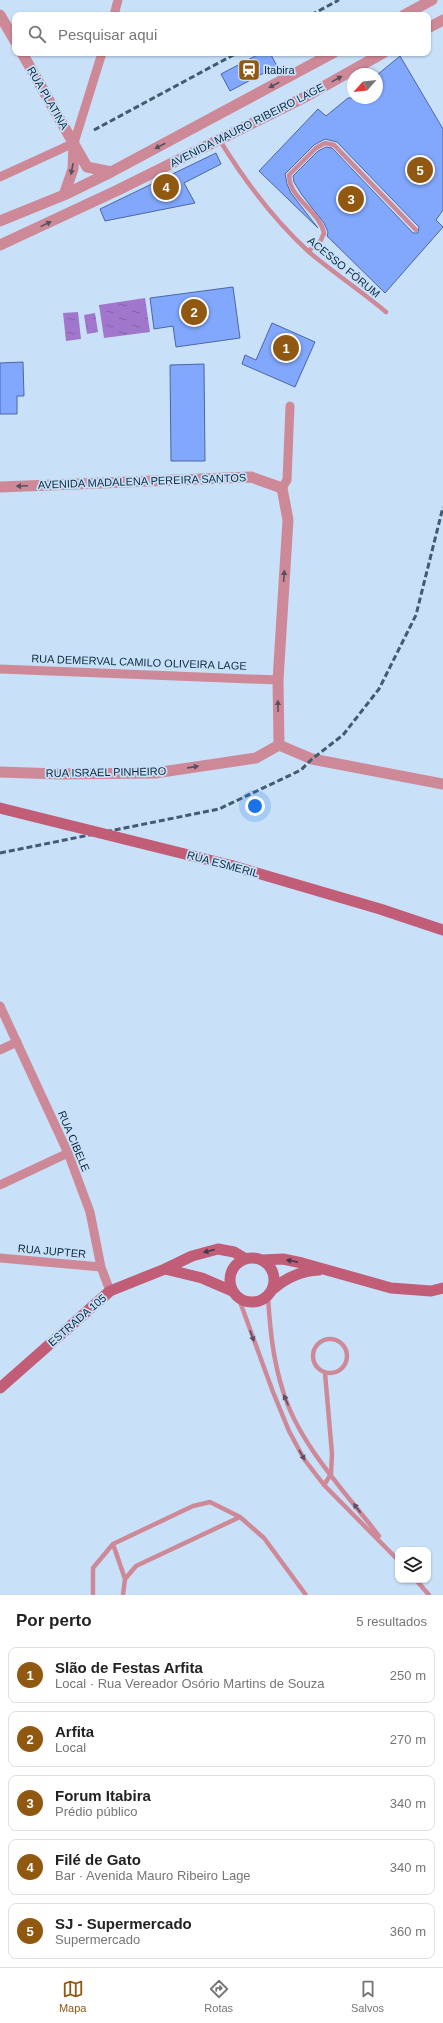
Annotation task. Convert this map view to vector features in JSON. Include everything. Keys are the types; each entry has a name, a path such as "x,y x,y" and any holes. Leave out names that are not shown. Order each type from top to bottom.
{"main road":[{"name":"RUA ESMERIL","path":"0,808 233,866 380,909 443,930"},
{"name":"ESTRADA 105","path":"0,1388 110,1291 126,1283 165,1269 192,1256 218,1249 234,1252 246,1259"},
{"path":"236,1295 230,1282 231,1272 237,1264 246,1259 254,1258 262,1260 283,1259 302,1263 322,1270 391,1288 431,1291 443,1288"},
{"path":"262,1260 270,1267 275,1278 270,1293"},
{"path":"165,1269 202,1278 236,1295 248,1303 259,1302 295,1274 322,1270"}],"street":[{"path":"115,12 118,0"},
{"path":"410,12 432,0"},
{"path":"0,15 12,36"},
{"path":"431,26 443,20"},
{"name":"RUA PLATINA","path":"24,56 87,167 111,172"},
{"path":"0,177 74,143 101,56"},
{"name":"AVENIDA MAURO RIBEIRO LAGE","path":"0,221 64,195 111,172 327,56"},
{"name":"AVENIDA MAURO RIBEIRO LAGE","path":"0,245 219,140 305,97 379,56"},
{"name":"RUA PLATINA","path":"64,195 73,168 74,143"},
{"path":"290,406 287,480 282,488 288,520 278,680 279,745 312,759 443,784"},
{"name":"AVENIDA MADALENA PEREIRA SANTOS","path":"0,487 251,476 282,488"},
{"name":"RUA DEMERVAL CAMILO OLIVEIRA LAGE","path":"0,668 278,680"},
{"name":"RUA ISRAEL PINHEIRO","path":"0,772 60,774 155,773 256,758 279,745"},
{"name":"RUA CIBELE","path":"0,1006 68,1153 90,1212 101,1267 110,1291"},
{"path":"0,1050 16,1042"},
{"path":"0,1185 68,1153"},
{"name":"RUA JUPTER","path":"0,1258 101,1267"}],"lane":[{"name":"ACESSO FÓRUM","path":"219,140 255,193 308,251 386,312"},
{"path":"308,251 320,242 324,233 322,222 293,191 289,183 289,175 316,148 325,143 334,145 416,230"},
{"path":"270,1293 272,1349 283,1392 300,1429 330,1474 389,1550"},
{"path":"236,1295 289,1431 304,1459 324,1485 395,1557"},
{"path":"330,1338 343,1344 347,1358 340,1370 325,1373 321,1371 314,1363 313,1354 320,1341 330,1338"},
{"path":"324,1485 330,1474 332,1454 325,1373"},
{"path":"93,1595 93,1568 113,1544 193,1506 210,1502 240,1517 264,1538 306,1595"},
{"path":"125,1579 136,1566 240,1517"},
{"path":"113,1544 125,1579 123,1595"},
{"path":"419,1583 429,1595"}],"water":[{"path":"145,298 150,332 104,338 99,305"},
{"path":"78,312 81,339 66,341 63,313"},
{"path":"95,313 98,332 87,334 84,315"}],"building":[{"name":"Itabira","path":"255,56 272,56 277,66 230,91 221,74"},
{"path":"400,56 443,129 443,210 436,220 443,227 385,293 327,236 328,232 324,223 302,195 294,182 293,176 318,151 326,147 332,148 413,233 418,233 419,227 337,142 325,139 314,145 285,174 291,193 318,228 259,171 318,109 326,116 347,99 347,104 383,104 383,70"},
{"path":"216,153 221,164 184,183 195,203 105,221 100,209"},
{"path":"233,287 240,338 176,347 173,326 154,329 150,298"},
{"path":"272,323 315,342 295,387 242,364 245,355 256,360"},
{"path":"23,362 24,396 17,396 17,414 0,414 0,363"},
{"path":"204,364 205,461 171,461 170,365"}],"railway":[{"path":"317,12 339,0"},
{"path":"94,130 231,56"},
{"path":"0,853 219,809 301,770 312,759 343,735 379,689 416,615 443,507"}],"place":[{"name":"Itabira","path":"249,70"},
{"name":"SJ - Supermercado","path":"420,170"},
{"name":"Filé de Gato","path":"166,187"},
{"name":"Forum Itabira","path":"351,199"},
{"name":"Arfita","path":"194,312"},
{"name":"Slão de Festas Arfita","path":"286,348"}]}
